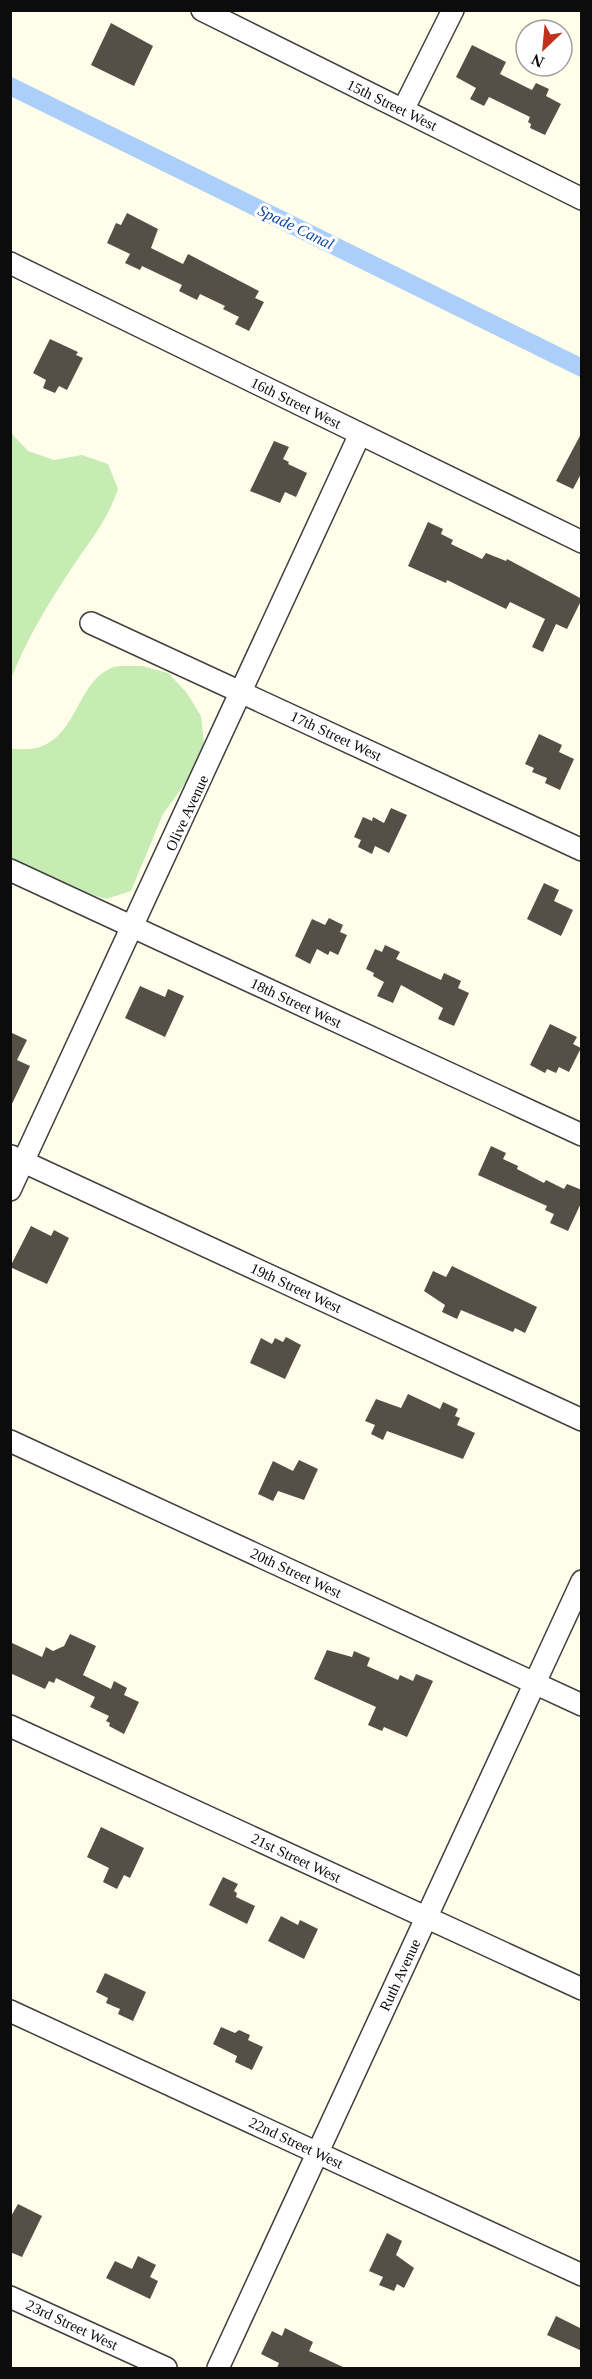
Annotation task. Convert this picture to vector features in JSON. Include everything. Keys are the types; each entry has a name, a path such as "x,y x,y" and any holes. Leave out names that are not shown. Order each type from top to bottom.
{"street":[{"name":"15th Street West","path":"202,10 582,199"},
{"path":"403,110 453,10"},
{"name":"16th Street West","path":"10,263 582,542"},
{"name":"Olive Avenue","path":"10,1190 17,1158 134,928 360,434"},
{"name":"17th Street West","path":"91,622 582,850"},
{"name":"18th Street West","path":"10,870 582,1135"},
{"name":"19th Street West","path":"17,1158 582,1420"},
{"name":"20th Street West","path":"10,1441 582,1705"},
{"name":"Ruth Avenue","path":"218,2368 582,1581"},
{"name":"21st Street West","path":"10,1726 582,1989"},
{"name":"22nd Street West","path":"10,2011 582,2275"},
{"name":"23rd Street West","path":"10,2297 166,2368"}],"green space":[{"path":"11,433 28,451 54,460 82,455 108,464 118,489 103,521 38,622 11,679"},
{"path":"117,666 142,666 168,673 187,693 201,716 204,744 194,771 163,814 131,891 106,899 80,891 11,861 10,745 12,749 34,749 53,740 71,719 92,683 102,674"}],"building":[{"path":"111,23 153,46 134,86 91,65"},
{"path":"472,45 506,62 500,74 532,90 536,83 549,89 546,96 561,104 545,135 530,128 531,124 528,122 530,117 489,97 484,106 470,99 476,88 456,77"},
{"path":"127,213 158,229 151,248 183,264 188,254 259,291 255,298 264,302 249,331 235,324 239,317 223,309 225,306 200,294 197,300 179,291 182,285 142,266 140,270 125,263 130,254 107,243 116,223 121,225"},
{"path":"50,339 78,352 76,355 83,358 67,390 59,386 55,393 43,388 46,380 33,373"},
{"path":"582,432 582,472 573,489 556,481"},
{"path":"274,441 289,447 283,459 289,462 288,464 307,473 296,497 285,492 280,503 250,491"},
{"path":"428,522 443,529 441,534 453,540 451,544 482,559 486,553 506,561 507,559 582,599 567,629 556,624 543,652 532,647 545,619 510,602 506,609 447,580 446,583 408,566"},
{"path":"539,734 562,745 559,752 574,759 560,790 545,783 547,778 532,772 534,768 525,764"},
{"path":"391,808 407,815 389,853 375,846 372,854 358,847 361,840 354,837 363,817 372,821 373,817 384,823"},
{"path":"544,883 559,890 554,901 573,910 561,936 527,919"},
{"path":"329,918 343,925 340,932 347,935 338,955 330,951 328,955 317,949 310,964 295,956 312,919 325,925"},
{"path":"385,945 400,952 396,959 441,980 444,973 461,981 458,988 469,993 454,1026 438,1019 443,1008 401,985 393,1003 377,996 384,982 366,969 375,949 382,952"},
{"path":"140,986 165,997 168,989 184,996 165,1037 125,1018"},
{"path":"550,1024 577,1037 573,1044 581,1048 569,1072 559,1067 556,1073 547,1069 545,1073 530,1065"},
{"path":"10,1032 27,1040 17,1060 30,1066 10,1108"},
{"path":"491,1146 506,1153 503,1159 518,1166 517,1169 544,1183 546,1180 564,1189 567,1184 582,1190 582,1201 568,1231 550,1223 554,1214 545,1210 547,1206 478,1175"},
{"path":"31,1226 51,1236 54,1230 69,1238 47,1284 10,1267"},
{"path":"452,1266 537,1307 525,1333 515,1328 513,1332 461,1310 457,1319 442,1312 445,1305 424,1291 433,1271 446,1277"},
{"path":"286,1337 301,1345 285,1379 250,1363 261,1338 272,1344 275,1338 283,1342"},
{"path":"408,1394 440,1409 443,1402 458,1409 455,1416 460,1418 457,1425 475,1433 463,1459 387,1431 383,1440 371,1434 375,1425 365,1421 376,1399 401,1408"},
{"path":"299,1460 318,1469 304,1500 278,1491 273,1501 258,1494 273,1461 293,1471"},
{"path":"70,1634 96,1646 83,1675 111,1689 114,1681 127,1688 124,1695 139,1702 124,1734 109,1726 110,1723 106,1721 109,1716 90,1707 95,1697 56,1678 54,1683 49,1681 45,1689 10,1673 10,1642 42,1657 46,1647 53,1651 64,1646"},
{"path":"327,1650 352,1657 354,1651 370,1658 367,1666 398,1680 400,1675 413,1681 416,1674 433,1681 407,1737 384,1727 382,1731 368,1725 376,1707 314,1679"},
{"path":"101,1827 144,1848 130,1878 124,1875 117,1889 103,1882 109,1868 87,1857"},
{"path":"223,1877 238,1884 234,1891 237,1893 236,1897 255,1906 247,1924 209,1905"},
{"path":"281,1916 298,1925 300,1920 318,1929 304,1959 268,1941"},
{"path":"105,1973 146,1992 133,2021 118,2014 120,2009 106,2003 108,1998 96,1992"},
{"path":"221,2027 235,2033 239,2030 250,2035 248,2040 263,2047 252,2070 235,2062 237,2056 213,2044"},
{"path":"18,2204 42,2216 22,2257 10,2252 10,2218"},
{"path":"387,2233 402,2241 396,2255 414,2268 404,2288 397,2284 394,2291 379,2285 383,2277 369,2271"},
{"path":"138,2256 156,2265 150,2277 158,2281 150,2299 106,2278 115,2261 132,2269"},
{"path":"556,2316 582,2329 582,2351 547,2335"},
{"path":"285,2328 313,2342 309,2351 345,2368 277,2368 279,2363 261,2354 272,2331 282,2336"}],"waterway":[{"name":"Spade Canal","path":"10,86 582,368"}]}
